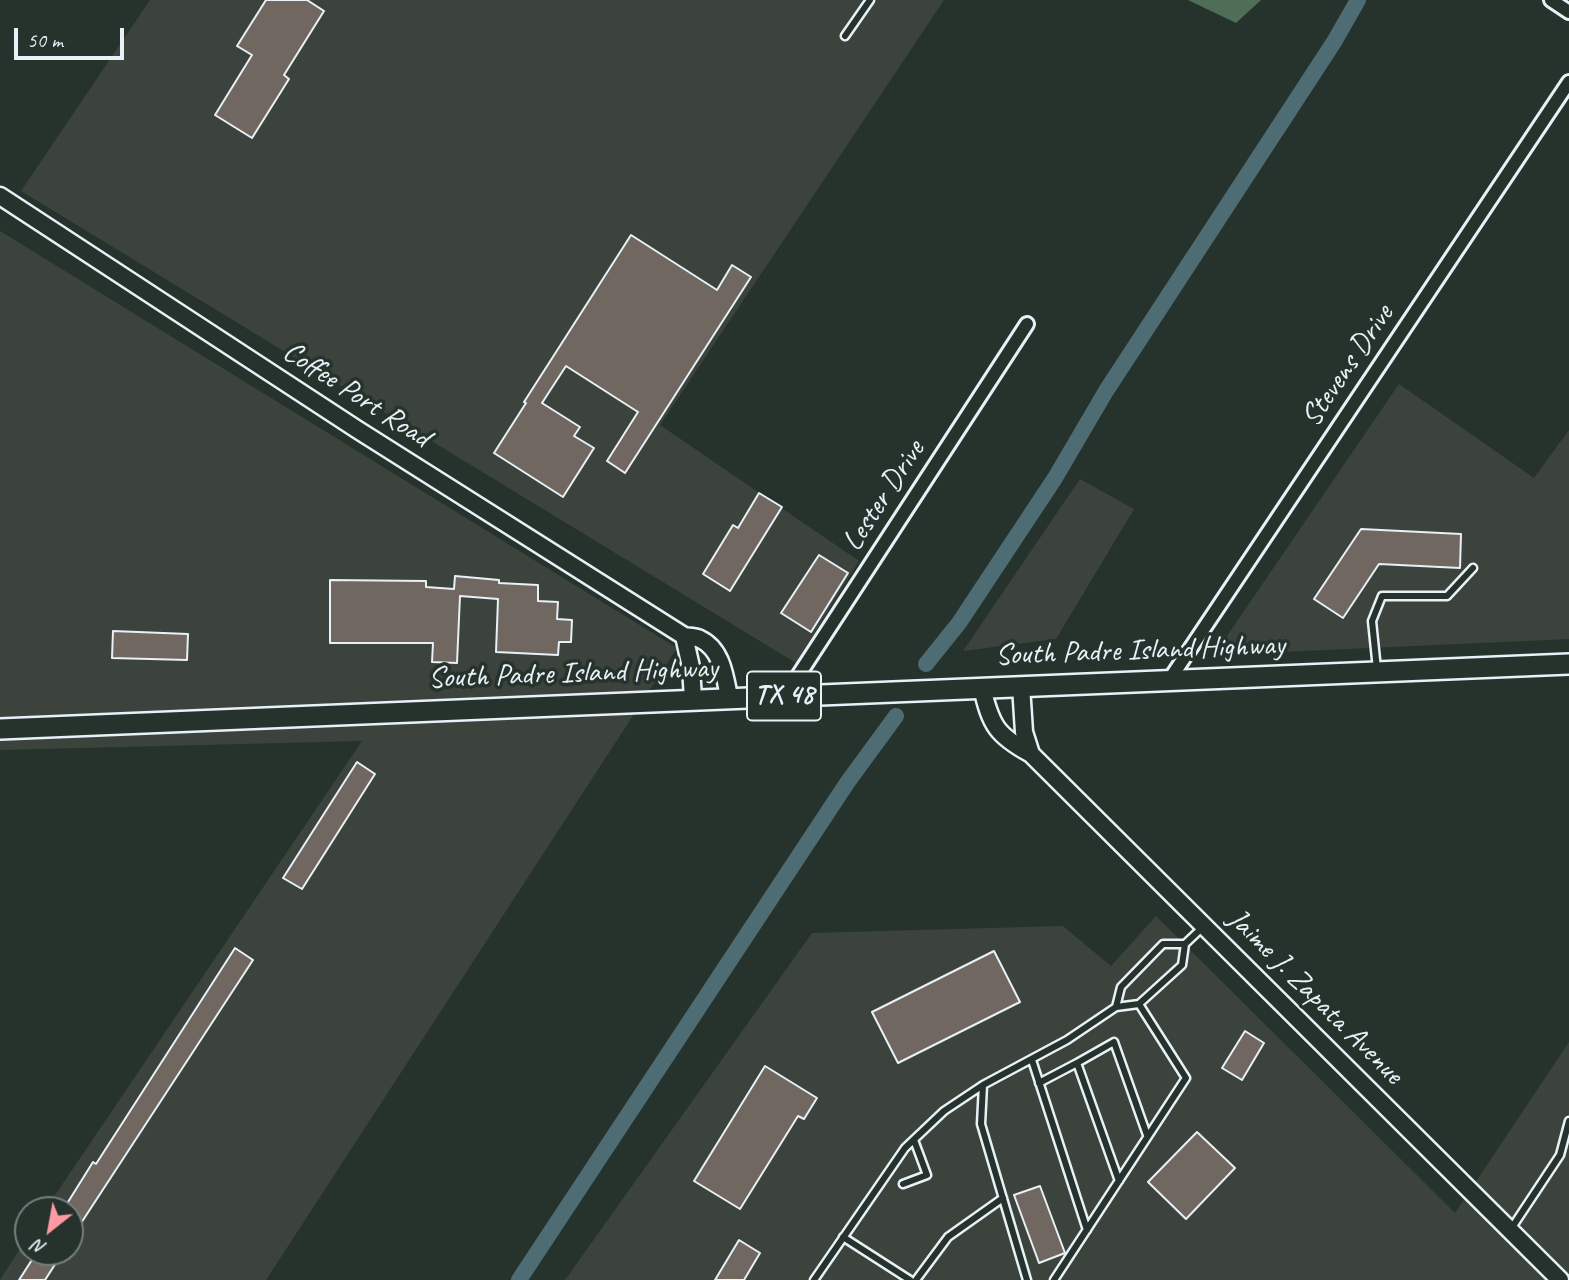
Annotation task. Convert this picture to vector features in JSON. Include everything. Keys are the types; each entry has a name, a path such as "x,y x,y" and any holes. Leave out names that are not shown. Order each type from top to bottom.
{"main road":[{"name":"South Padre Island Highway","path":"0,729 1569,664"}],"street":[{"path":"1552,0 1569,12"},
{"name":"Stevens Drive","path":"1170,679 1569,82"},
{"name":"Coffee Port Road","path":"0,196 358,430 684,636 701,639 715,652 723,666 729,697"},
{"name":"Lester Drive","path":"785,696 1027,324"},
{"path":"684,636 691,667 693,699"},
{"path":"1021,686 1024,732 1031,754"},
{"name":"Jaime J. Zapata Avenue","path":"982,688 989,719 1009,742 1031,754 1560,1280"}],"lane":[{"path":"845,36 870,0"},
{"path":"1377,671 1372,621 1382,597 1447,596 1473,568"},
{"path":"814,1280 905,1148 944,1111 983,1085 1067,1040 1116,1007 1139,1004 1182,965 1185,944 1204,926"},
{"path":"1116,1007 1121,986 1163,944 1185,944"},
{"path":"1054,1280 1186,1078 1139,1004"},
{"path":"1039,1083 1114,1042 1147,1135"},
{"path":"1032,1060 1087,1230"},
{"path":"1077,1063 1119,1181"},
{"path":"983,1085 981,1124 1027,1280"},
{"path":"1510,1231 1560,1155 1569,1121"},
{"path":"902,1184 927,1175 914,1140"},
{"path":"916,1280 948,1237 1003,1198"},
{"path":"843,1237 910,1280"}],"shaded area":[{"path":"150,0 944,0 660,425 859,561 796,663 21,191"},
{"path":"0,231 677,648 266,1280 0,1280 14,1258 14,1266 84,1266 84,1196 54,1196 362,741 0,750"},
{"path":"1399,384 1534,478 1569,430 1569,639 1214,655"},
{"path":"1080,479 1134,509 1056,639 963,651"},
{"path":"1156,916 1455,1213 1569,1042 1569,1280 565,1280 812,933 1063,926 1111,966"}],"green space":[{"path":"1188,0 1261,0 1236,23"}],"building":[{"path":"266,0 307,0 324,11 284,75 289,79 252,138 215,115 252,55 237,46"},
{"path":"631,235 717,290 732,265 751,277 625,473 607,461 638,412 566,366 542,403 580,427 574,436 594,448 563,497 494,453"},
{"path":"759,493 782,507 730,591 703,574 733,525 738,528"},
{"path":"1361,529 1461,534 1460,568 1379,564 1343,618 1314,599"},
{"path":"819,555 848,573 811,632 781,613"},
{"path":"455,576 499,580 499,583 538,585 538,601 558,602 557,619 572,620 571,642 559,642 558,655 496,652 498,599 460,596 457,663 432,662 433,643 330,643 330,580 426,581 426,587 454,589"},
{"path":"113,631 188,634 187,660 112,658"},
{"path":"357,762 375,774 302,889 283,878"},
{"path":"235,948 253,960 84,1219 84,1196 72,1196 93,1162 96,1164"},
{"path":"994,951 1020,1002 898,1063 872,1012"},
{"path":"1245,1031 1264,1043 1242,1080 1222,1068"},
{"path":"765,1066 817,1098 804,1119 798,1116 740,1209 694,1181"},
{"path":"1197,1132 1235,1168 1186,1219 1148,1182"},
{"path":"1040,1186 1065,1253 1039,1263 1014,1195"},
{"path":"739,1240 760,1253 744,1280 715,1280"},
{"path":"28,1266 54,1266 45,1280 19,1280"}],"waterway":[{"path":"926,664 959,623 1055,478 1106,391 1334,42 1358,0"},
{"path":"519,1280 847,783 896,716"}]}
